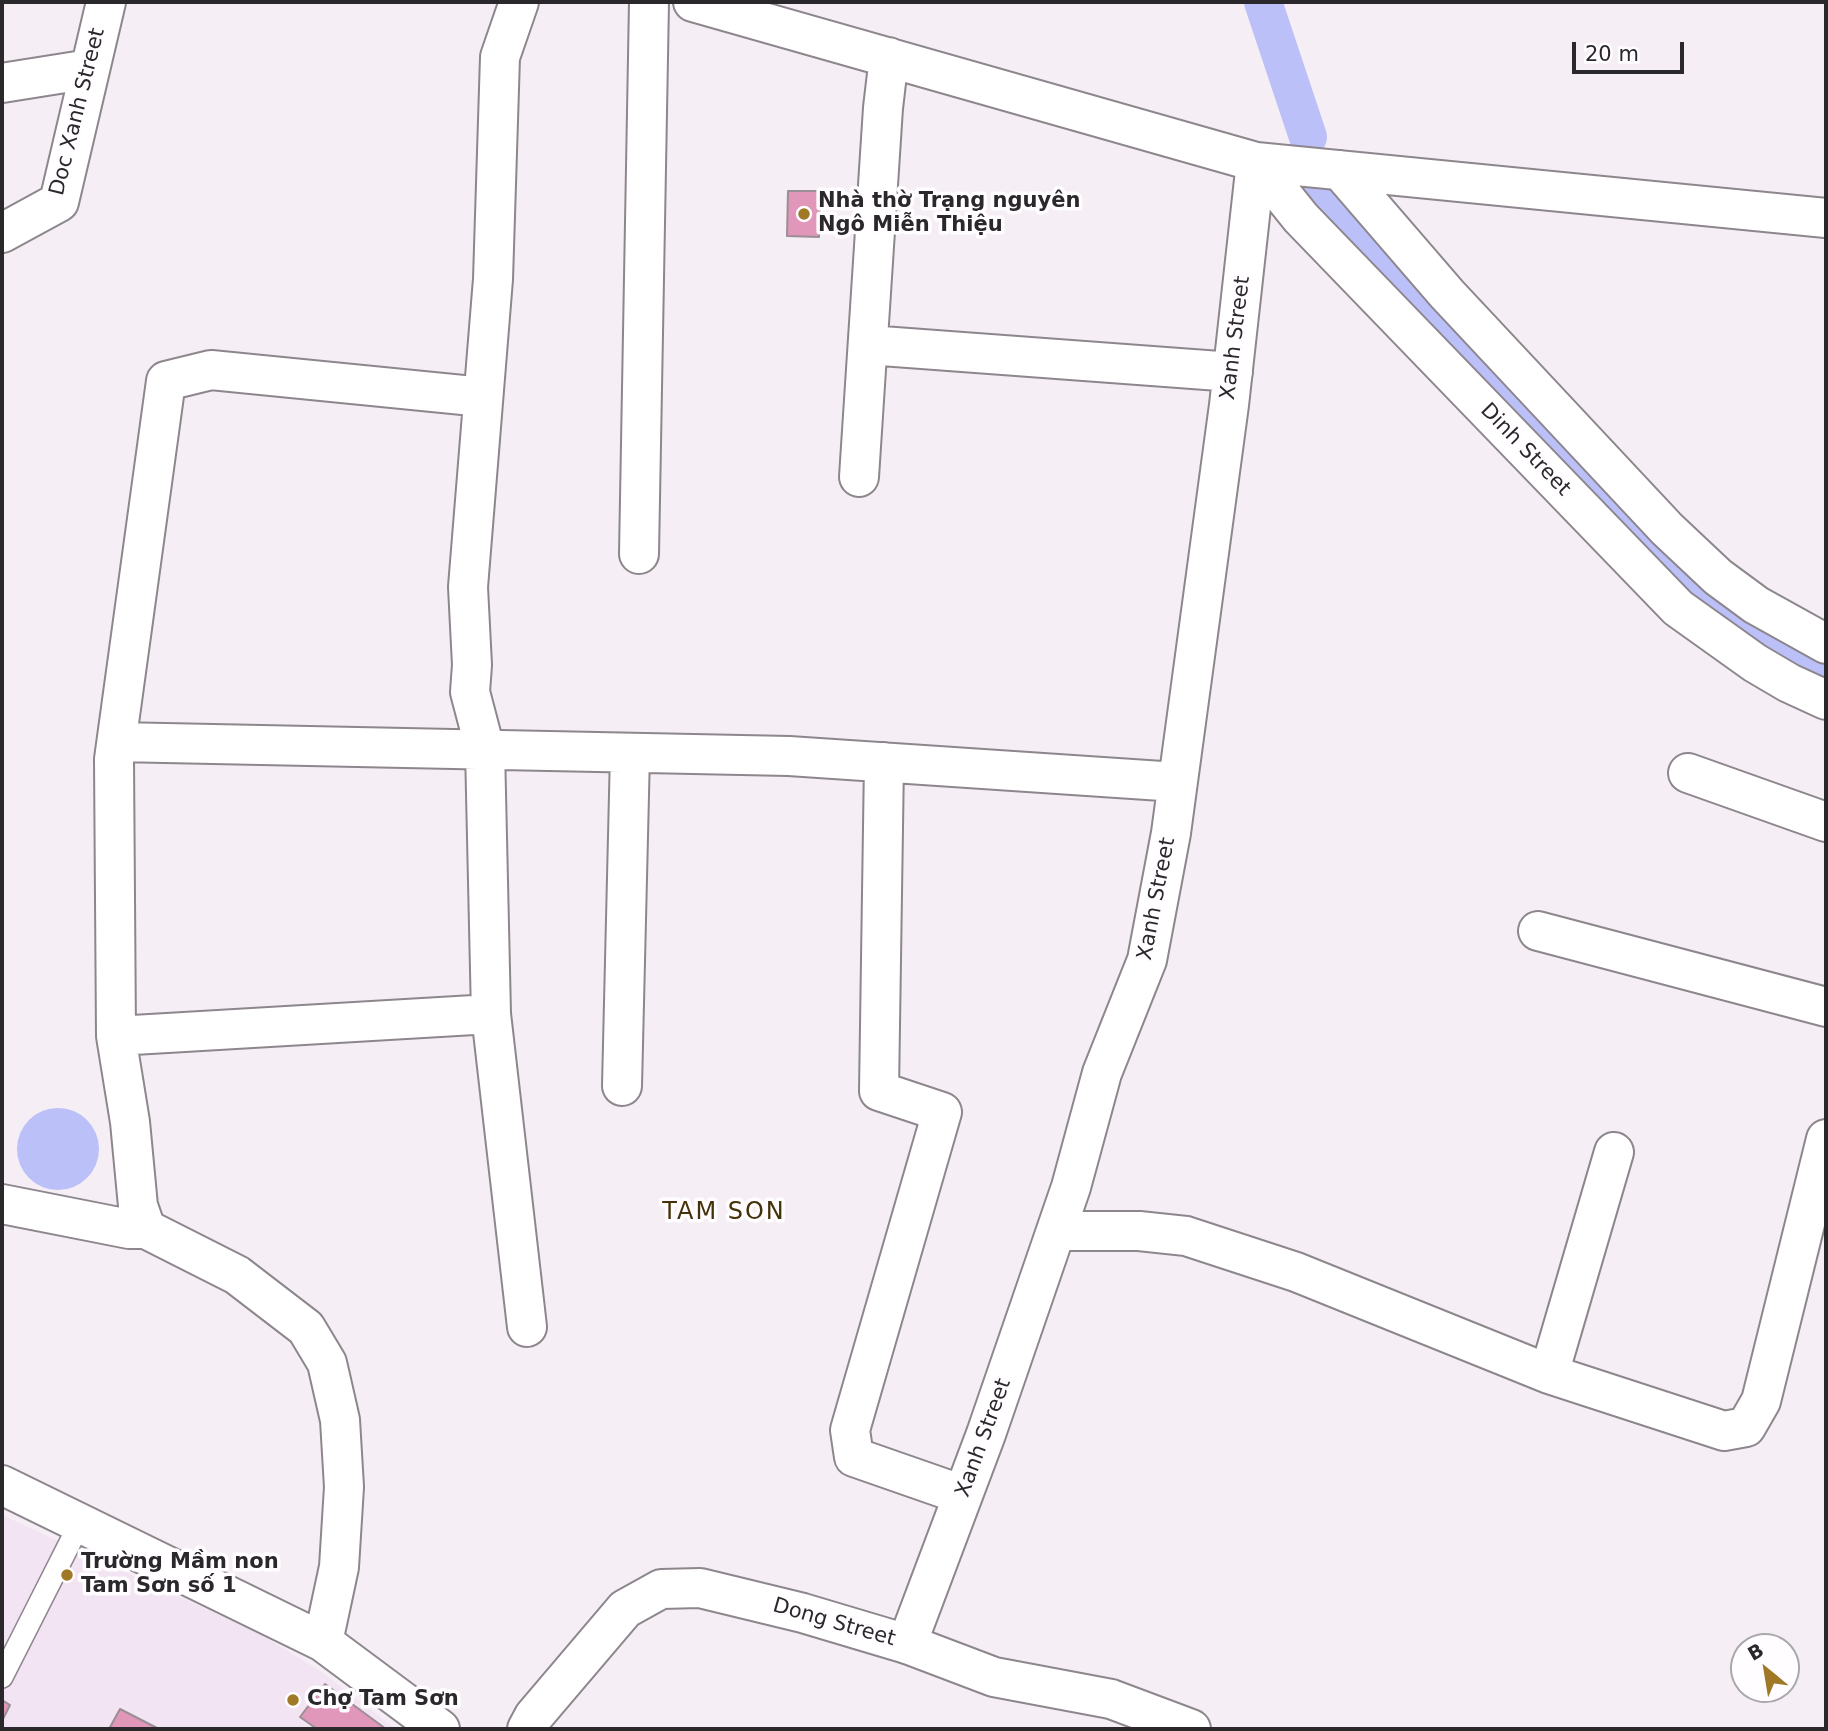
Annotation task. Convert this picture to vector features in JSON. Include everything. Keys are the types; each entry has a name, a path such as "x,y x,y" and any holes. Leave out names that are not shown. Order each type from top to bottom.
{"street":[{"name":"Doc Xanh Street","path":"2,233 59,202 106,2"},
{"path":"519,2 500,57 493,279 468,587 472,666 470,692 485,749 491,1014 527,1327"},
{"path":"639,554 649,2"},
{"path":"693,2 1256,162 1826,218"},
{"path":"859,477 883,108 889,57"},
{"path":"2,83 90,69"},
{"name":"Xanh Street","path":"907,1644 964,1495 1056,1231 1071,1187 1102,1073 1147,960 1171,833 1233,372 1256,162"},
{"name":"Dinh Street","path":"1256,162 1301,218 1678,608 1766,670 1826,700"},
{"path":"1340,170 1447,294 1667,529 1718,577 1756,605 1826,644"},
{"path":"868,345 1233,372"},
{"path":"146,1229 138,1206 130,1122 116,1037 114,759 166,382 211,370 483,397"},
{"path":"117,742 789,756 1177,782"},
{"path":"622,1086 630,753"},
{"path":"884,762 879,1091 942,1112 850,1430 854,1457 964,1495"},
{"path":"1688,773 1826,822"},
{"path":"1538,931 1826,1006"},
{"path":"116,1037 491,1014"},
{"path":"1056,1231 1139,1231 1186,1236 1296,1272 1549,1374 1724,1431 1746,1427 1761,1401 1826,1139"},
{"path":"1549,1374 1614,1152"},
{"path":"2,1204 129,1229 146,1229 237,1275 306,1328 327,1363 340,1420 344,1487 339,1567 323,1642"},
{"path":"2,1485 323,1642 440,1729"},
{"name":"Dong Street","path":"527,1729 534,1716 625,1609 661,1589 700,1588 748,1598 907,1644 994,1677 1111,1699 1191,1729"}],"lane":[{"path":"2,1677 80,1523"}],"shaded area":[{"name":"Trường Mầm non Tam Sơn số 1","path":"2,1515 262,1635 320,1671 396,1729 2,1729"}],"water":[{"path":"50,1108 66,1108 81,1115 92,1126 99,1141 96,1165 87,1178 66,1190 50,1190 35,1183 24,1172 17,1157 17,1141 24,1126 35,1115"}],"building":[{"name":"Nhà thờ Trạng nguyên Ngô Miễn Thiệu","path":"788,191 820,191 819,237 787,236"},
{"path":"325,1684 386,1729 317,1729 300,1717"},
{"path":"2,1700 10,1705 2,1721"},
{"path":"120,1709 159,1729 109,1729"}],"waterway":[{"path":"1263,2 1308,137"},
{"path":"1322,188 1339,213 1617,510 1700,592 1764,642 1826,672"}],"place":[{"name":"Nhà thờ Trạng nguyên Ngô Miễn Thiệu","path":"804,214"},
{"name":"Trường Mầm non Tam Sơn số 1","path":"67,1575"},
{"name":"Chợ Tam Sơn","path":"293,1700"}],"district":[{"name":"TAM SON","path":"724,1213"}]}
